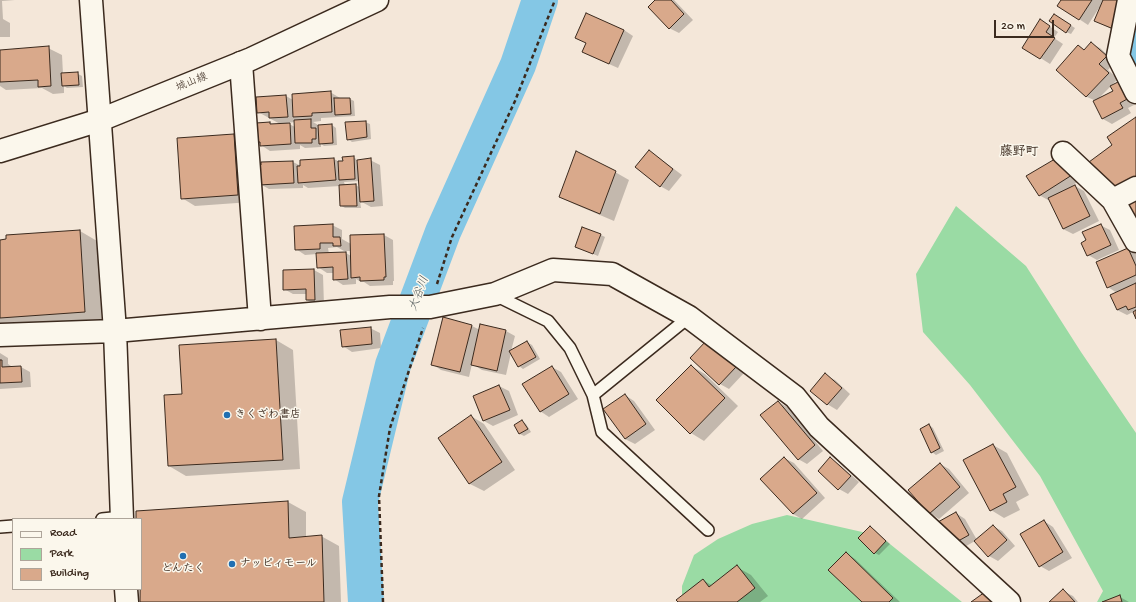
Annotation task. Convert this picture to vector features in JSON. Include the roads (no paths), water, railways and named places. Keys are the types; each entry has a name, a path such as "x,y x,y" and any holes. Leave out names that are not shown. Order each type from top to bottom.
{"street":[{"path":"91,0 115,331 115,518"},
{"name":"城山線","path":"0,151 100,120 241,63 378,0"},
{"path":"1129,0 1118,56 1136,92"},
{"path":"241,63 260,319"},
{"path":"1063,153 1113,200 1136,241"},
{"path":"1113,200 1136,188"},
{"path":"0,335 115,331 390,308 418,307 495,294 553,270 612,274 690,317 795,397 819,427 1009,602"},
{"path":"126,590 127,602"}],"lane":[{"path":"495,294 548,321 570,348 594,394 602,432 708,530"},
{"path":"594,394 690,317"},
{"path":"0,527 12,526"}],"waterway":[{"name":"大谷川","path":"366,602 360,502 393,365 443,232 518,65 540,0"},
{"path":"1136,10 1130,46 1134,70 1136,72"}],"place":[{"name":"きくざわ書店","path":"227,415"},
{"name":"どんたく","path":"183,556"},
{"name":"ナッピィモール","path":"232,564"}],"district":[{"name":"藤野町","path":"1019,153"}]}
